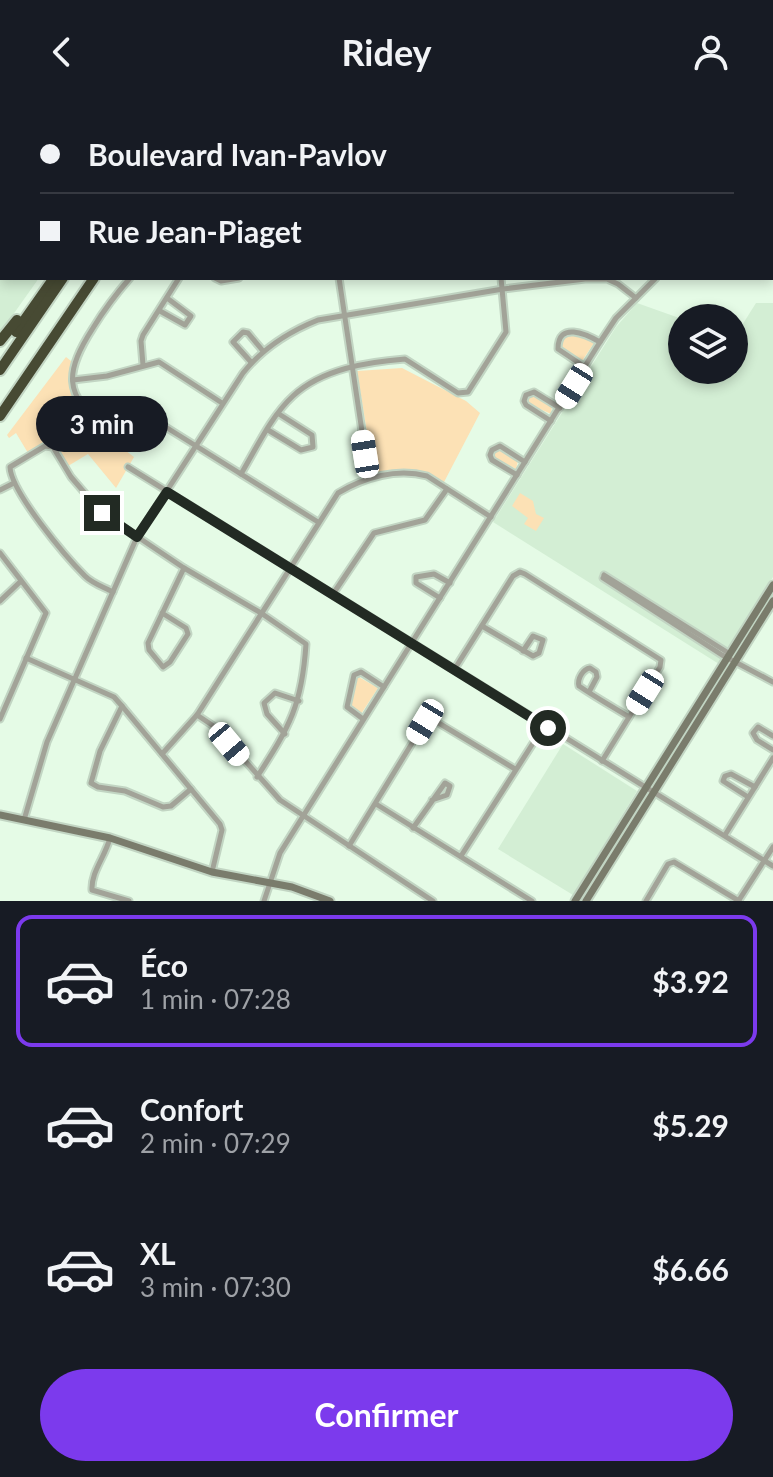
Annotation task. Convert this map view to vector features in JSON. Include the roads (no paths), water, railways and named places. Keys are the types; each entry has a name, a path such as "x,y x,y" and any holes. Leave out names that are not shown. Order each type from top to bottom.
{"highway":[{"path":"0,341 52,280"},
{"path":"0,367 62,280"},
{"path":"0,416 93,280"},
{"path":"55,333 98,280"},
{"path":"0,367 14,336 43,292"}],"street":[{"path":"128,280 109,302 77,352 72,373 80,403 107,427 156,421 318,522"},
{"path":"143,365 141,341 178,280"},
{"path":"339,280 369,478"},
{"path":"241,474 291,397 310,382 352,367 405,359 458,393 468,392 506,332 501,280"},
{"path":"24,821 47,742 137,537 251,362 298,328 345,314 577,280"},
{"path":"609,280 636,298"},
{"path":"264,901 277,857 363,719 600,342 615,320 654,280"},
{"path":"160,311 185,325 189,321 191,316 167,298"},
{"path":"251,362 233,342 243,332 248,333 263,351"},
{"path":"585,367 558,349 561,337 582,332 600,342"},
{"path":"73,380 107,376 159,362 222,403"},
{"path":"551,421 525,404 526,395 534,392 560,408"},
{"path":"268,430 301,450 313,447 312,435 279,414"},
{"path":"113,592 86,577 31,511 14,483 10,467 45,446 53,447 71,477 93,504 184,568 261,613 306,644 299,701 285,734 257,777"},
{"path":"517,475 492,460 490,455 493,448 501,447 525,462"},
{"path":"128,467 773,866"},
{"path":"162,754 197,715 338,493 369,478 415,473 427,476 491,517"},
{"path":"0,490 14,483"},
{"path":"333,594 374,533 425,520 447,489"},
{"path":"0,553 46,613 0,719"},
{"path":"162,613 186,628 188,634 170,662 163,667 149,650 148,643 162,613 184,568"},
{"path":"454,670 513,576 523,573 658,655 661,666 602,761"},
{"path":"440,598 416,583 416,577 434,574 450,583"},
{"path":"603,577 773,682"},
{"path":"0,601 21,581"},
{"path":"586,901 773,585"},
{"path":"731,657 773,601"},
{"path":"482,626 523,651 533,656 543,646 542,639 533,636 523,651"},
{"path":"26,658 114,697 122,706 220,824 222,830 212,872"},
{"path":"589,692 597,677 590,668 578,681 579,686 629,717"},
{"path":"363,719 347,707 354,675 361,672 384,687"},
{"path":"285,734 267,714 264,703 275,693 299,701"},
{"path":"122,706 100,751 91,783 125,791 163,807 171,806 191,789"},
{"path":"197,715 215,727 280,800 433,901"},
{"path":"349,846 425,722 432,719 515,769"},
{"path":"461,857 544,726"},
{"path":"773,736 758,727 753,733 757,740 773,750"},
{"path":"725,835 773,758"},
{"path":"748,797 723,781 725,776 731,774 755,787"},
{"path":"575,901 650,790"},
{"path":"413,828 432,800"},
{"path":"376,804 532,901"},
{"path":"0,815 110,838 212,872 308,891 330,901"},
{"path":"110,838 106,854 91,878 92,890 129,901"},
{"path":"646,901 668,864 674,862 739,901 773,847"},
{"path":"515,901 520,894"}]}
